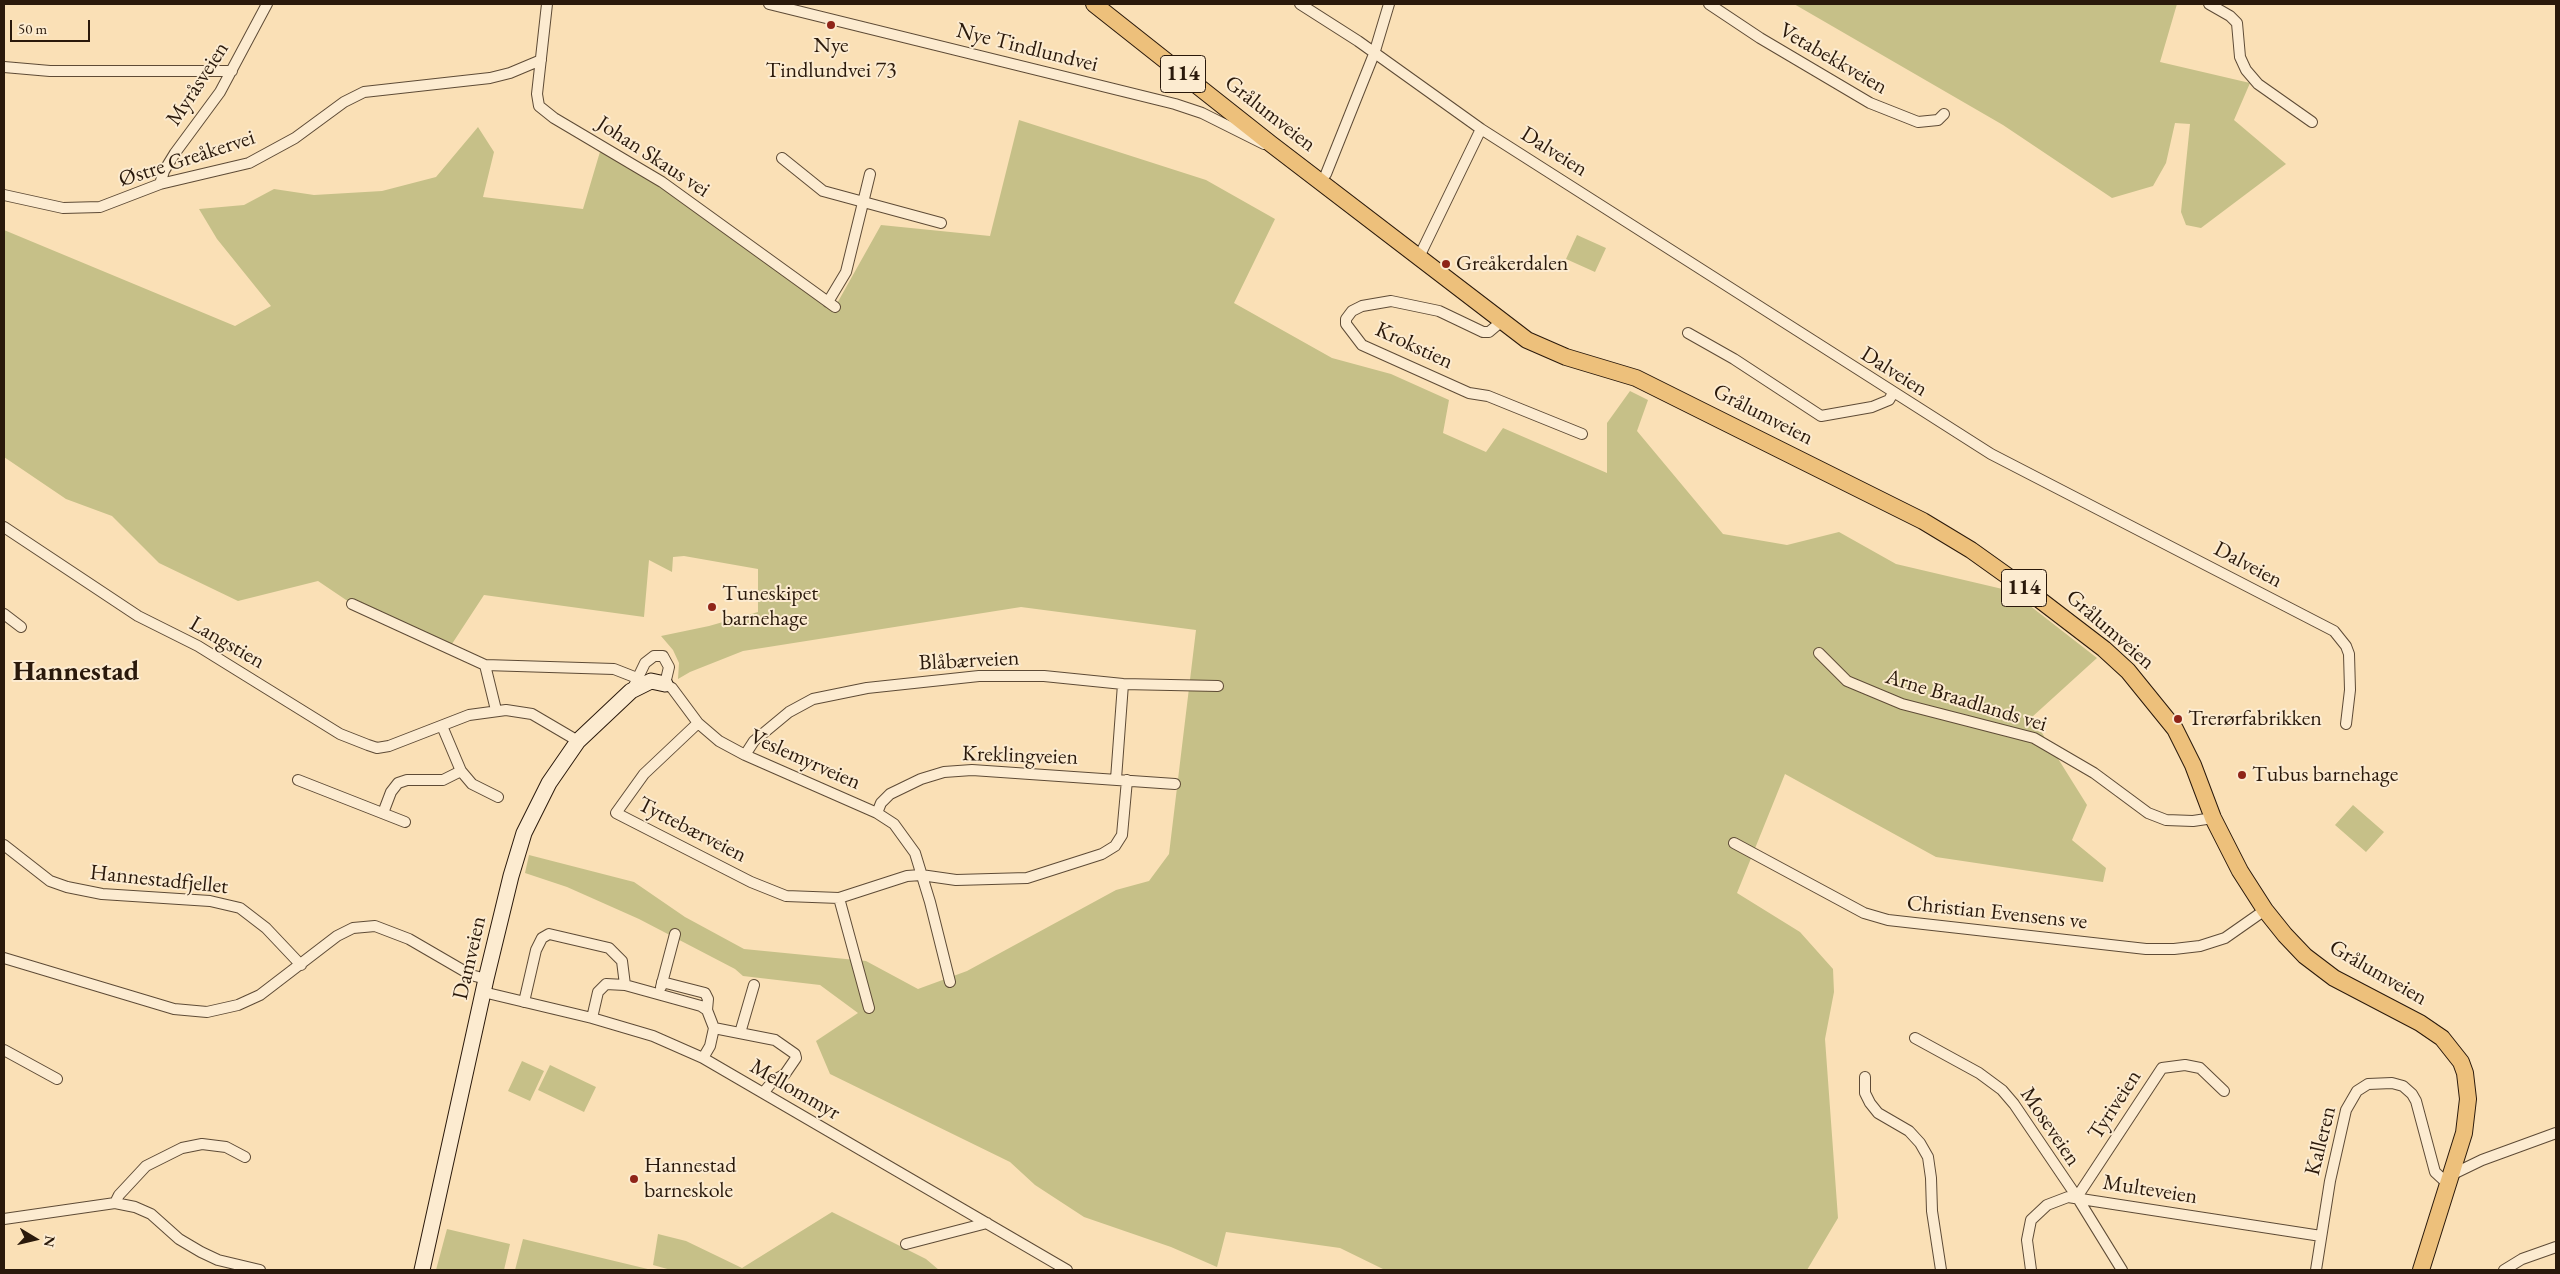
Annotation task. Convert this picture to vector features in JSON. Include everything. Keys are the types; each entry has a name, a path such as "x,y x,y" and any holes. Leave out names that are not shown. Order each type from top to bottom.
{"main road":[{"name":"Grålumveien","path":"1094,4 1271,144 1527,340 1545,348 1636,378 1892,504 1971,550 2104,649 2128,672 2175,729 2193,765 2213,818 2240,871 2265,910 2294,945 2321,969 2433,1031 2456,1054 2465,1074 2468,1099 2464,1133 2420,1270"}],"street":[{"name":"Myråsveien","path":"160,184 167,165 220,92 267,4"},
{"name":"Johan Skaus vei","path":"547,4 537,101 545,112 662,182 832,305 846,272 870,174"},
{"name":"Nye Tindlundvei","path":"769,4 1175,104 1202,113 1257,142 1271,144"},
{"name":"Dalveien","path":"1300,4 1482,129 1991,454 2334,631 2346,646 2349,654 2350,690 2346,724"},
{"path":"1326,174 1374,54 1389,4"},
{"name":"Vetabekkveien","path":"1709,4 1760,38 1870,104 1918,122 1938,120 1944,114"},
{"path":"2209,4 2230,16 2237,23 2240,57 2246,70 2258,84 2312,122"},
{"name":"Østre Greåkervei","path":"4,194 63,208 100,207 160,184 249,163 295,138 344,102 364,92 490,78 510,73 541,60"},
{"path":"5,70 50,72 232,71"},
{"path":"1420,257 1482,129"},
{"path":"782,158 823,191 941,223"},
{"name":"Krokstien","path":"1502,321 1489,332 1483,332 1439,311 1391,301 1362,306 1352,311 1346,319 1346,324 1362,345 1469,393 1488,396 1582,434"},
{"path":"1688,333 1734,359 1817,415 1825,416 1872,407 1889,400 1894,393"},
{"name":"Langstien","path":"4,526 138,616 198,646 340,734 376,748 398,744 469,715 496,710 532,714 578,741"},
{"path":"352,604 485,666 614,669 634,684"},
{"path":"4,614 21,627"},
{"name":"Arne Braadlands vei","path":"1819,653 1847,681 1902,704 2034,738 2094,773 2148,813 2166,820 2192,821 2213,818"},
{"name":"Damveien","path":"422,1270 485,986 511,876 524,833 549,783 578,741 634,684 646,663 659,655 666,658 668,667 665,684 651,681 634,684"},
{"path":"485,666 496,710"},
{"name":"Blåbærveien","path":"745,755 754,740 789,712 813,699 867,688 978,676 1044,676 1123,684 1218,686"},
{"name":"Veslemyrveien","path":"665,684 672,688 698,723 719,741 745,755 877,813 894,824 915,853 921,875"},
{"path":"1116,779 1123,684"},
{"name":"Tyttebærveien","path":"698,723 644,774 616,813 751,882 786,896 839,898 907,876 921,875 956,880 1027,878 1102,854 1115,846 1122,835 1127,780"},
{"path":"442,726 461,772 472,784 498,797"},
{"name":"Kreklingveien","path":"877,813 882,803 890,794 921,779 944,772 972,770 1175,784"},
{"path":"382,812 391,792 398,783 407,780 443,780 461,772"},
{"path":"298,780 405,822"},
{"name":"Christian Evensens ve","path":"1734,843 1864,913 1888,920 2146,949 2174,950 2200,946 2224,938 2265,910"},
{"name":"Hannestadfjellet","path":"4,845 50,881 67,887 102,894 210,901 240,908 266,928 301,965"},
{"path":"921,875 930,902 950,982"},
{"path":"839,898 869,1008"},
{"path":"4,958 174,1009 207,1012 250,1000 301,965 336,936 353,928 375,926 409,939 471,975 485,986"},
{"path":"660,993 675,934"},
{"path":"524,1002 536,950 545,935 609,948 622,961 625,985"},
{"path":"662,982 705,993 708,999 707,1010 714,1028 710,1046 703,1058"},
{"path":"592,1018 601,986 606,984 625,985 660,993 707,1010"},
{"path":"740,1034 754,985"},
{"name":"Mellommyr","path":"485,986 524,1002 592,1018 652,1036 703,1058 1067,1270"},
{"path":"714,1028 775,1040 795,1054 796,1058 785,1074 773,1081 764,1093"},
{"name":"Moseveien","path":"1915,1038 1979,1073 2002,1090 2014,1104 2077,1197 2122,1270"},
{"path":"4,1050 57,1079"},
{"name":"Tyriveien","path":"2077,1197 2162,1068 2185,1065 2200,1068 2224,1091"},
{"path":"1865,1078 1865,1094 1870,1103 1878,1113 1909,1131 1920,1143 1928,1157 1932,1211 1941,1270"},
{"name":"Kalleren","path":"2316,1270 2330,1181 2346,1110 2351,1098 2368,1084 2392,1083 2403,1086 2412,1094 2416,1101 2435,1172 2450,1180"},
{"path":"2450,1180 2482,1160 2556,1133"},
{"path":"115,1203 119,1195 146,1166 182,1148 202,1144 226,1147 245,1157"},
{"name":"Multeveien","path":"2031,1270 2027,1240 2031,1220 2047,1205 2068,1197 2321,1236"},
{"path":"4,1219 115,1203 135,1206 151,1214 179,1239 201,1252 241,1268 260,1270"},
{"path":"906,1244 987,1223"},
{"path":"2504,1270 2522,1260 2556,1247"}],"shaded area":[{"path":"1794,4 2177,4 2160,62 2250,83 2234,120 2286,164 2201,228 2186,225 2181,212 2190,124 2175,123 2166,163 2153,186 2112,198 2003,125"},
{"path":"1019,120 1206,180 1275,219 1234,303 1332,358 1391,374 1449,400 1443,433 1486,452 1503,428 1607,473 1607,423 1630,391 1648,400 1637,431 1723,534 1787,545 1839,532 1896,564 2011,591 2097,658 2032,717 2087,805 2072,840 2106,868 2103,882 1936,857 1785,774 1737,893 1800,932 1833,969 1834,992 1825,1039 1838,1218 1807,1270 1385,1270 1340,1248 1226,1232 1217,1267 1171,1247 1084,1217 1035,1185 1010,1162 830,1074 816,1041 858,1013 820,985 743,976 735,969 639,919 567,887 525,873 529,855 634,882 685,917 744,949 866,961 918,989 967,971 1116,890 1149,881 1169,854 1196,630 1021,607 743,651 690,672 678,679 679,663 673,650 661,636 709,626 758,612 758,569 684,556 673,557 672,572 649,560 644,617 484,595 448,650 352,604 318,581 238,601 159,563 112,516 66,499 4,457 4,230 235,326 271,306 217,239 199,209 244,205 274,189 314,195 382,191 436,177 478,127 494,152 483,197 583,209 602,145 835,307 881,225 990,236"},
{"path":"1577,235 1606,248 1595,272 1566,259"},
{"path":"2353,805 2384,832 2366,852 2335,825"},
{"path":"522,1061 544,1071 530,1101 508,1091"},
{"path":"550,1065 596,1087 584,1112 538,1090"},
{"path":"832,1212 926,1259 939,1270 671,1270 653,1265 658,1234 686,1241 742,1268"},
{"path":"447,1229 510,1244 504,1270 436,1270"},
{"path":"523,1239 652,1270 515,1270"}],"place":[{"name":"Nye Tindlundvei 73","path":"831,25"},
{"name":"Greåkerdalen","path":"1446,264"},
{"name":"Tuneskipet barnehage","path":"712,607"},
{"name":"Trerørfabrikken","path":"2178,719"},
{"name":"Tubus barnehage","path":"2242,775"},
{"name":"Hannestad barneskole","path":"634,1179"}],"district":[{"name":"Hannestad","path":"76,672"}]}
